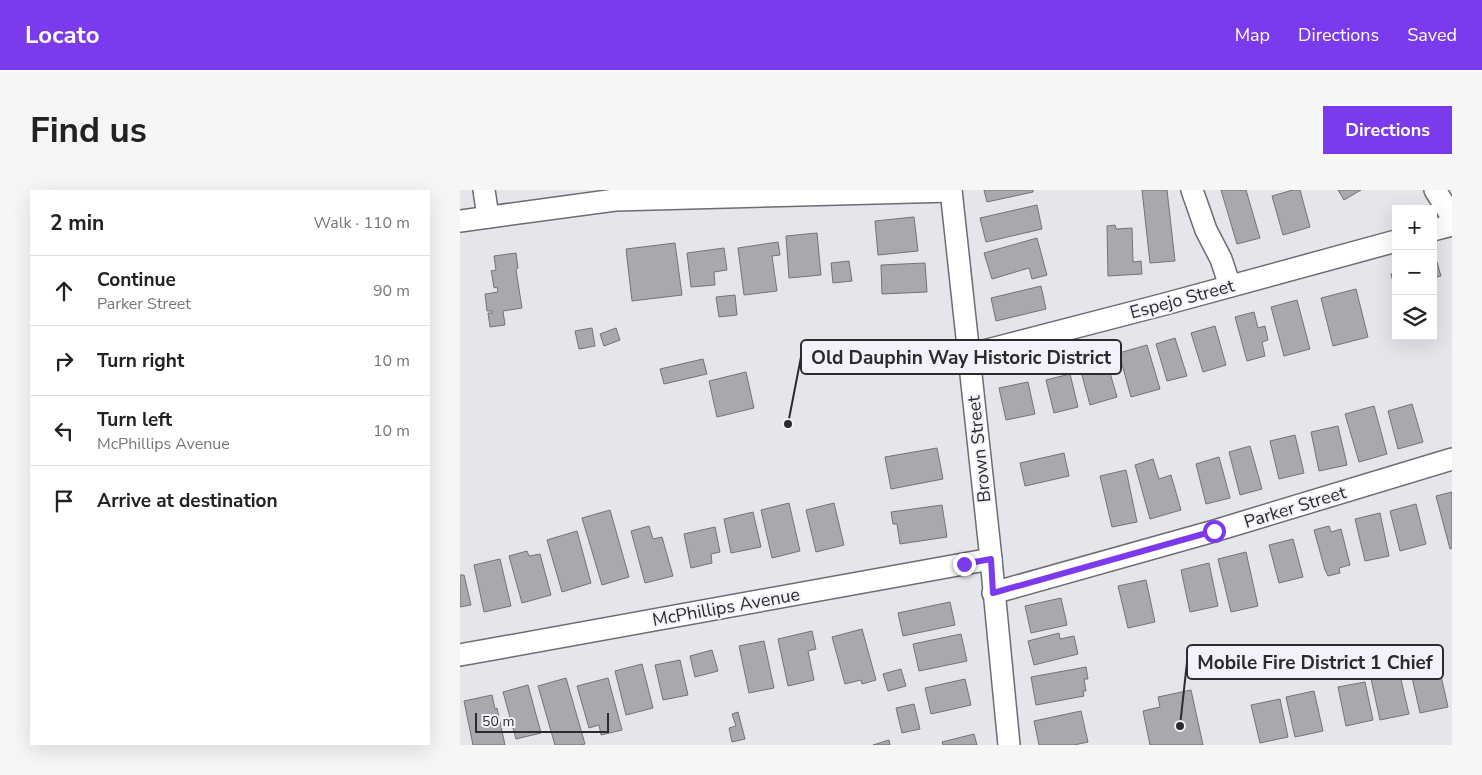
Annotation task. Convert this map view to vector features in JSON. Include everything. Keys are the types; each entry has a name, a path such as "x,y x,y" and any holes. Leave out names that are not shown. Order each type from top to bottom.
{"street":[{"path":"484,190 488,217"},
{"path":"460,221 615,200 951,190"},
{"name":"Brown Street","path":"951,190 991,559 993,593"},
{"path":"1192,190 1206,230 1221,259 1230,286"},
{"path":"1435,190 1452,217"},
{"path":"1437,229 1452,225"},
{"name":"Espejo Street","path":"968,355 1392,242"},
{"name":"Parker Street","path":"993,593 1204,534 1452,459"},
{"name":"McPhillips Avenue","path":"460,655 991,559"},
{"path":"993,593 1009,745"}],"building":[{"path":"984,190 1033,190 1033,192 987,202"},
{"path":"1142,190 1167,190 1175,261 1150,263"},
{"path":"1221,190 1246,190 1260,238 1237,244"},
{"path":"1300,190 1310,227 1283,235 1272,196"},
{"path":"1338,190 1361,190 1344,200"},
{"path":"1037,205 1042,229 986,242 980,218"},
{"path":"914,217 918,251 878,255 875,221"},
{"path":"1115,225 1116,229 1132,228 1133,262 1141,261 1142,274 1108,276 1107,226"},
{"path":"817,233 821,275 789,278 786,236"},
{"path":"1037,238 1047,275 1032,279 1029,268 992,279 984,253"},
{"path":"778,242 780,255 772,256 777,291 744,295 738,248"},
{"path":"675,243 682,295 632,301 626,249"},
{"path":"724,248 727,270 714,272 715,285 691,287 687,253"},
{"path":"516,253 518,268 516,270 522,308 503,311 505,325 490,327 488,313 492,313 492,311 487,311 485,294 498,292 497,287 494,288 491,271 496,270 494,256"},
{"path":"849,261 852,281 833,283 831,263"},
{"path":"1437,262 1441,276 1437,277"},
{"path":"925,263 927,292 882,294 881,265"},
{"path":"1041,286 1046,309 996,321 991,298"},
{"path":"1356,289 1368,337 1333,346 1321,298"},
{"path":"735,295 737,315 719,317 716,297"},
{"path":"1297,300 1310,349 1284,356 1271,307"},
{"path":"1254,312 1258,328 1265,326 1268,340 1262,342 1265,356 1247,361 1235,317"},
{"path":"1215,326 1226,365 1203,372 1191,333"},
{"path":"592,328 595,346 579,349 575,331"},
{"path":"616,328 620,340 604,346 600,334"},
{"path":"1175,338 1187,376 1167,381 1156,344"},
{"path":"1147,345 1160,389 1131,397 1119,353"},
{"path":"703,359 707,374 664,384 660,369"},
{"path":"1098,359 1103,375 1110,373 1117,397 1090,405 1079,364"},
{"path":"746,372 754,408 717,417 709,381"},
{"path":"1070,374 1078,407 1054,413 1046,380"},
{"path":"1028,382 1035,414 1006,420 999,388"},
{"path":"1412,404 1423,442 1398,449 1388,411"},
{"path":"1374,406 1387,454 1359,462 1345,414"},
{"path":"1338,426 1347,465 1319,471 1311,432"},
{"path":"1295,435 1304,473 1279,479 1270,441"},
{"path":"1250,446 1262,489 1240,495 1229,452"},
{"path":"937,448 943,479 891,489 885,457"},
{"path":"1064,453 1069,476 1025,486 1020,463"},
{"path":"1219,457 1230,498 1206,504 1196,464"},
{"path":"1153,459 1159,479 1171,475 1181,510 1150,519 1135,465"},
{"path":"1126,470 1137,522 1112,527 1100,476"},
{"path":"1452,492 1452,548 1450,549 1436,496"},
{"path":"789,503 800,551 772,558 761,510"},
{"path":"834,503 844,545 816,552 806,510"},
{"path":"1416,504 1426,544 1400,551 1390,511"},
{"path":"942,505 947,537 900,544 897,524 893,524 891,512"},
{"path":"610,510 629,577 602,585 582,518"},
{"path":"753,512 761,547 731,553 724,519"},
{"path":"1380,513 1389,556 1365,561 1355,519"},
{"path":"649,526 653,539 662,537 673,576 645,583 631,531"},
{"path":"1329,526 1331,532 1341,529 1350,565 1339,568 1340,573 1328,576 1314,530"},
{"path":"715,527 720,552 711,554 712,563 691,568 684,534"},
{"path":"577,531 591,583 562,592 547,540"},
{"path":"1293,539 1303,577 1279,583 1269,545"},
{"path":"527,551 529,556 540,554 551,595 522,603 509,556"},
{"path":"1246,552 1258,606 1231,612 1218,559"},
{"path":"500,559 511,606 484,612 474,565"},
{"path":"1209,563 1218,606 1190,612 1181,570"},
{"path":"460,575 464,575 471,605 460,607"},
{"path":"1146,580 1155,622 1128,628 1118,586"},
{"path":"1061,598 1067,625 1031,633 1025,606"},
{"path":"950,602 955,625 903,636 898,613"},
{"path":"862,629 876,680 862,684 861,680 845,684 832,637"},
{"path":"812,631 816,649 808,651 814,680 788,686 778,639"},
{"path":"1059,633 1060,639 1074,636 1078,654 1034,665 1028,641"},
{"path":"961,634 967,661 919,671 913,644"},
{"path":"764,641 774,688 749,693 739,646"},
{"path":"712,650 718,671 695,677 690,656"},
{"path":"1437,658 1448,707 1420,713 1409,664"},
{"path":"680,660 688,695 663,700 655,665"},
{"path":"642,664 653,708 626,715 615,671"},
{"path":"1086,667 1088,679 1084,679 1086,691 1083,691 1084,696 1036,705 1031,677"},
{"path":"1398,667 1409,714 1380,720 1370,674"},
{"path":"901,669 906,686 888,691 883,674"},
{"path":"566,678 585,744 582,745 555,745 538,686"},
{"path":"608,678 622,730 601,735 599,725 589,728 577,686"},
{"path":"965,679 971,705 931,714 925,688"},
{"path":"1365,682 1373,720 1346,726 1338,687"},
{"path":"528,685 541,733 516,739 503,692"},
{"path":"1191,690 1203,745 1150,745 1143,711 1160,707 1158,697"},
{"path":"1314,691 1323,731 1295,737 1286,697"},
{"path":"492,695 495,709 497,708 505,745 473,745 464,701"},
{"path":"1280,699 1288,737 1260,743 1251,705"},
{"path":"914,704 920,729 902,733 896,708"},
{"path":"1081,711 1088,742 1074,745 1039,745 1034,721"},
{"path":"738,712 745,739 732,742 729,728 736,726 732,714"},
{"path":"974,734 977,745 943,745 942,742"},
{"path":"889,740 890,745 873,745"}],"place":[{"name":"Old Dauphin Way Historic District","path":"788,424"},
{"name":"Mobile Fire District 1 Chief","path":"1180,726"}],"route":[{"path":"964,564 991,559 993,593 1214,531"}]}
